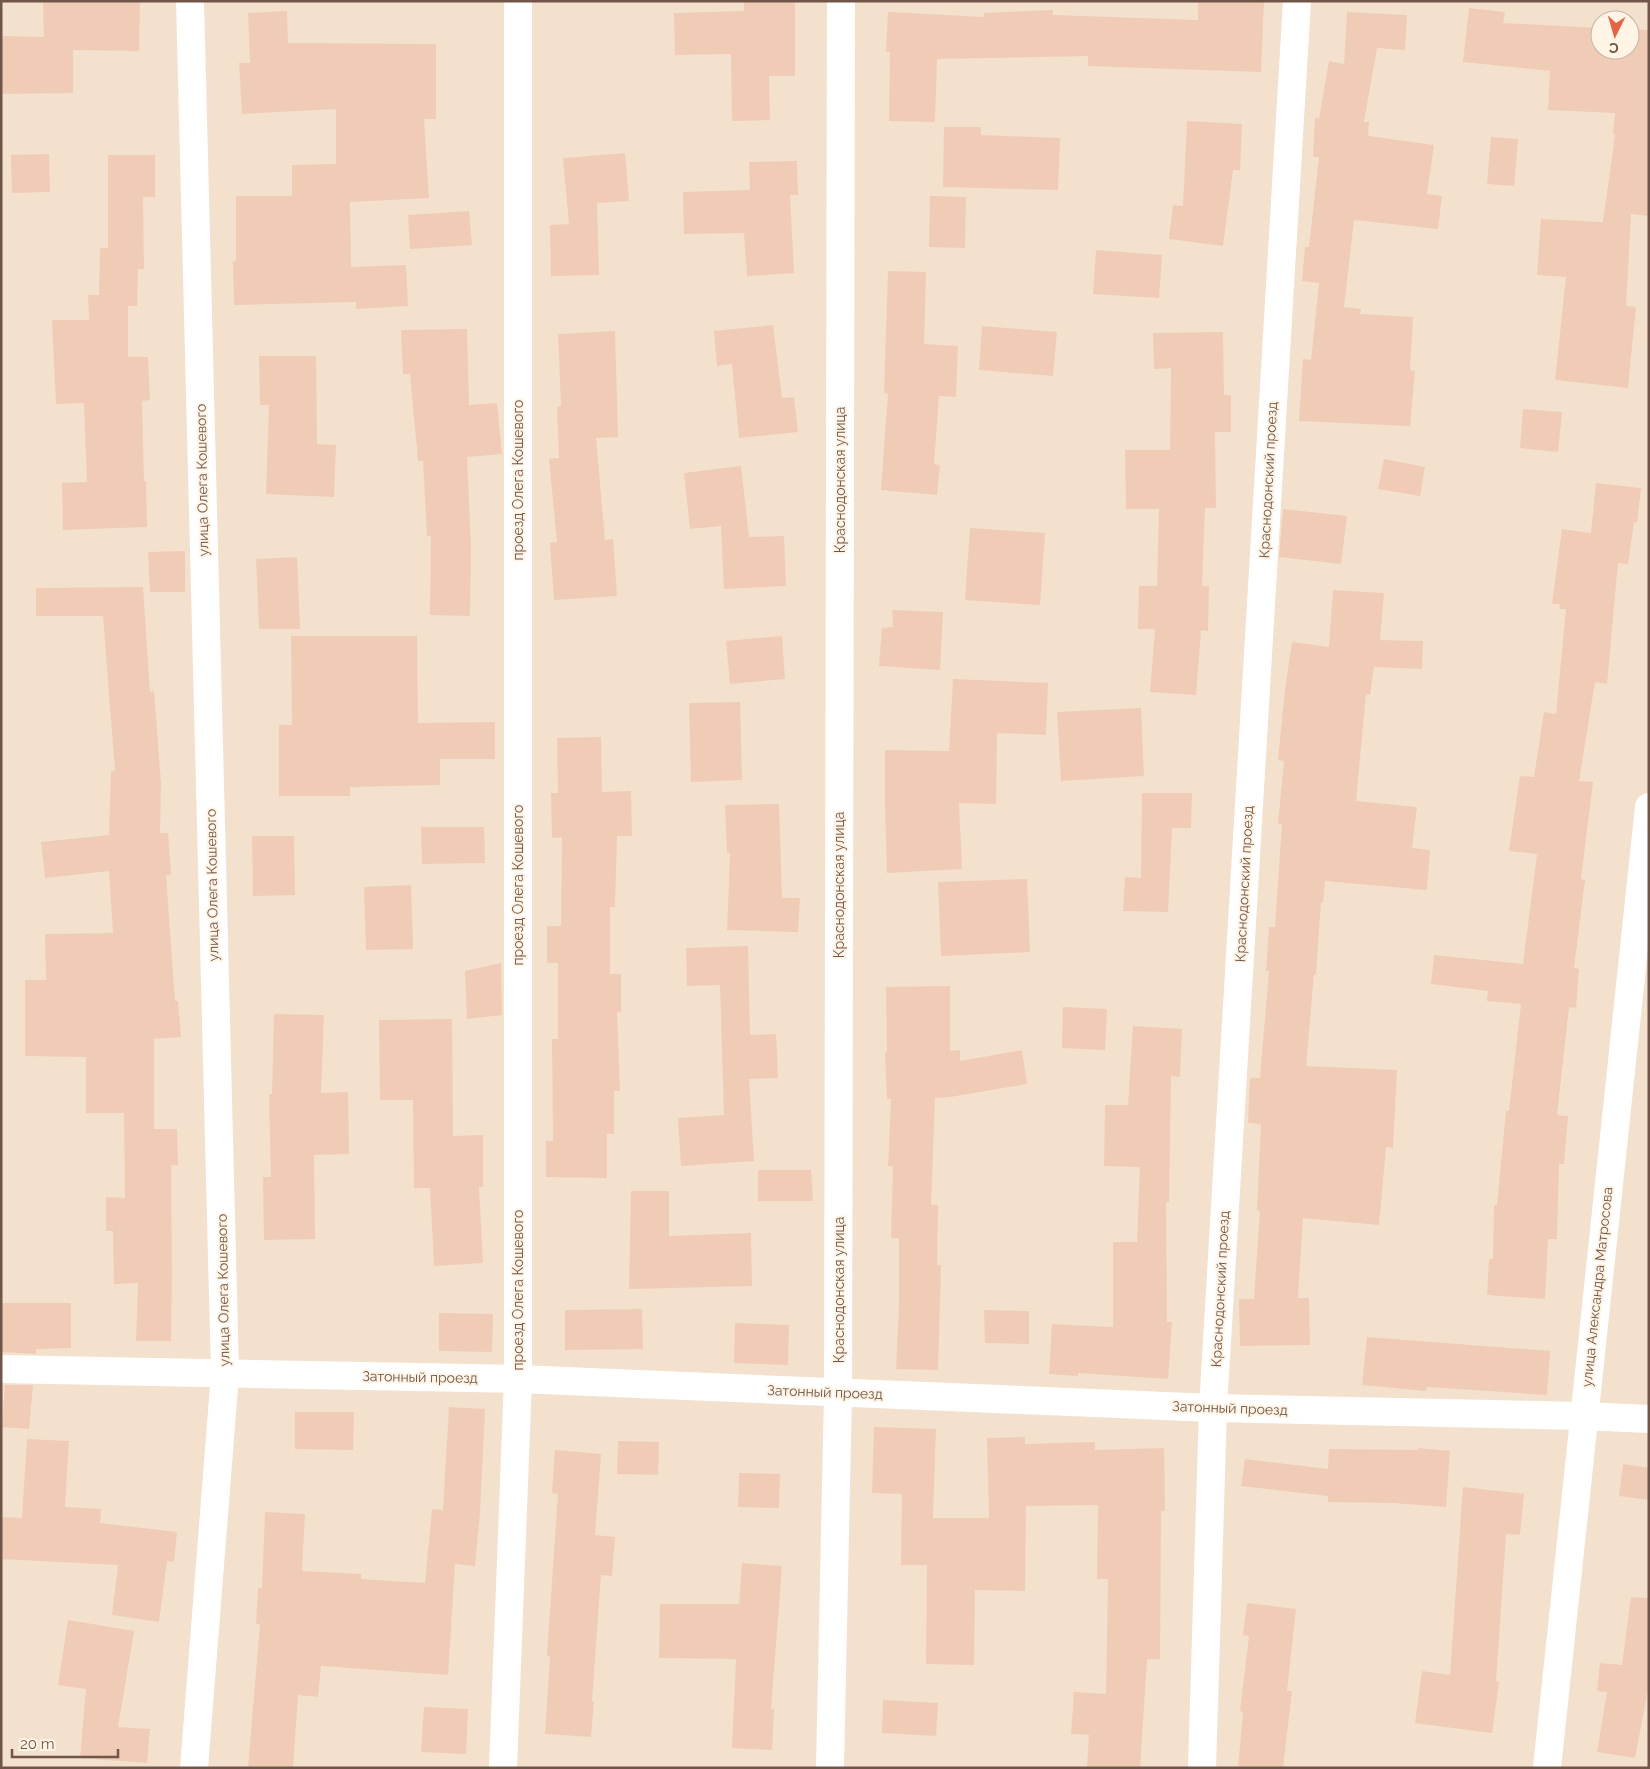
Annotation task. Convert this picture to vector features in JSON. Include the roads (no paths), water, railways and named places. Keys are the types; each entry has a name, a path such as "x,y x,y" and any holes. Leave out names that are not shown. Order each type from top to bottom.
{"street":[{"name":"улица Олега Кошевого","path":"190,1 225,1374 194,1768"},
{"name":"проезд Олега Кошевого","path":"503,1768 518,1379 518,1"},
{"name":"Краснодонская улица","path":"830,1768 838,1393 841,1"},
{"name":"Краснодонский проезд","path":"1202,1768 1213,1408 1297,1"},
{"name":"улица Александра Матросова","path":"1547,1768 1649,807"},
{"name":"Затонный проезд","path":"1,1369 518,1379 1213,1408 1649,1419"}]}
